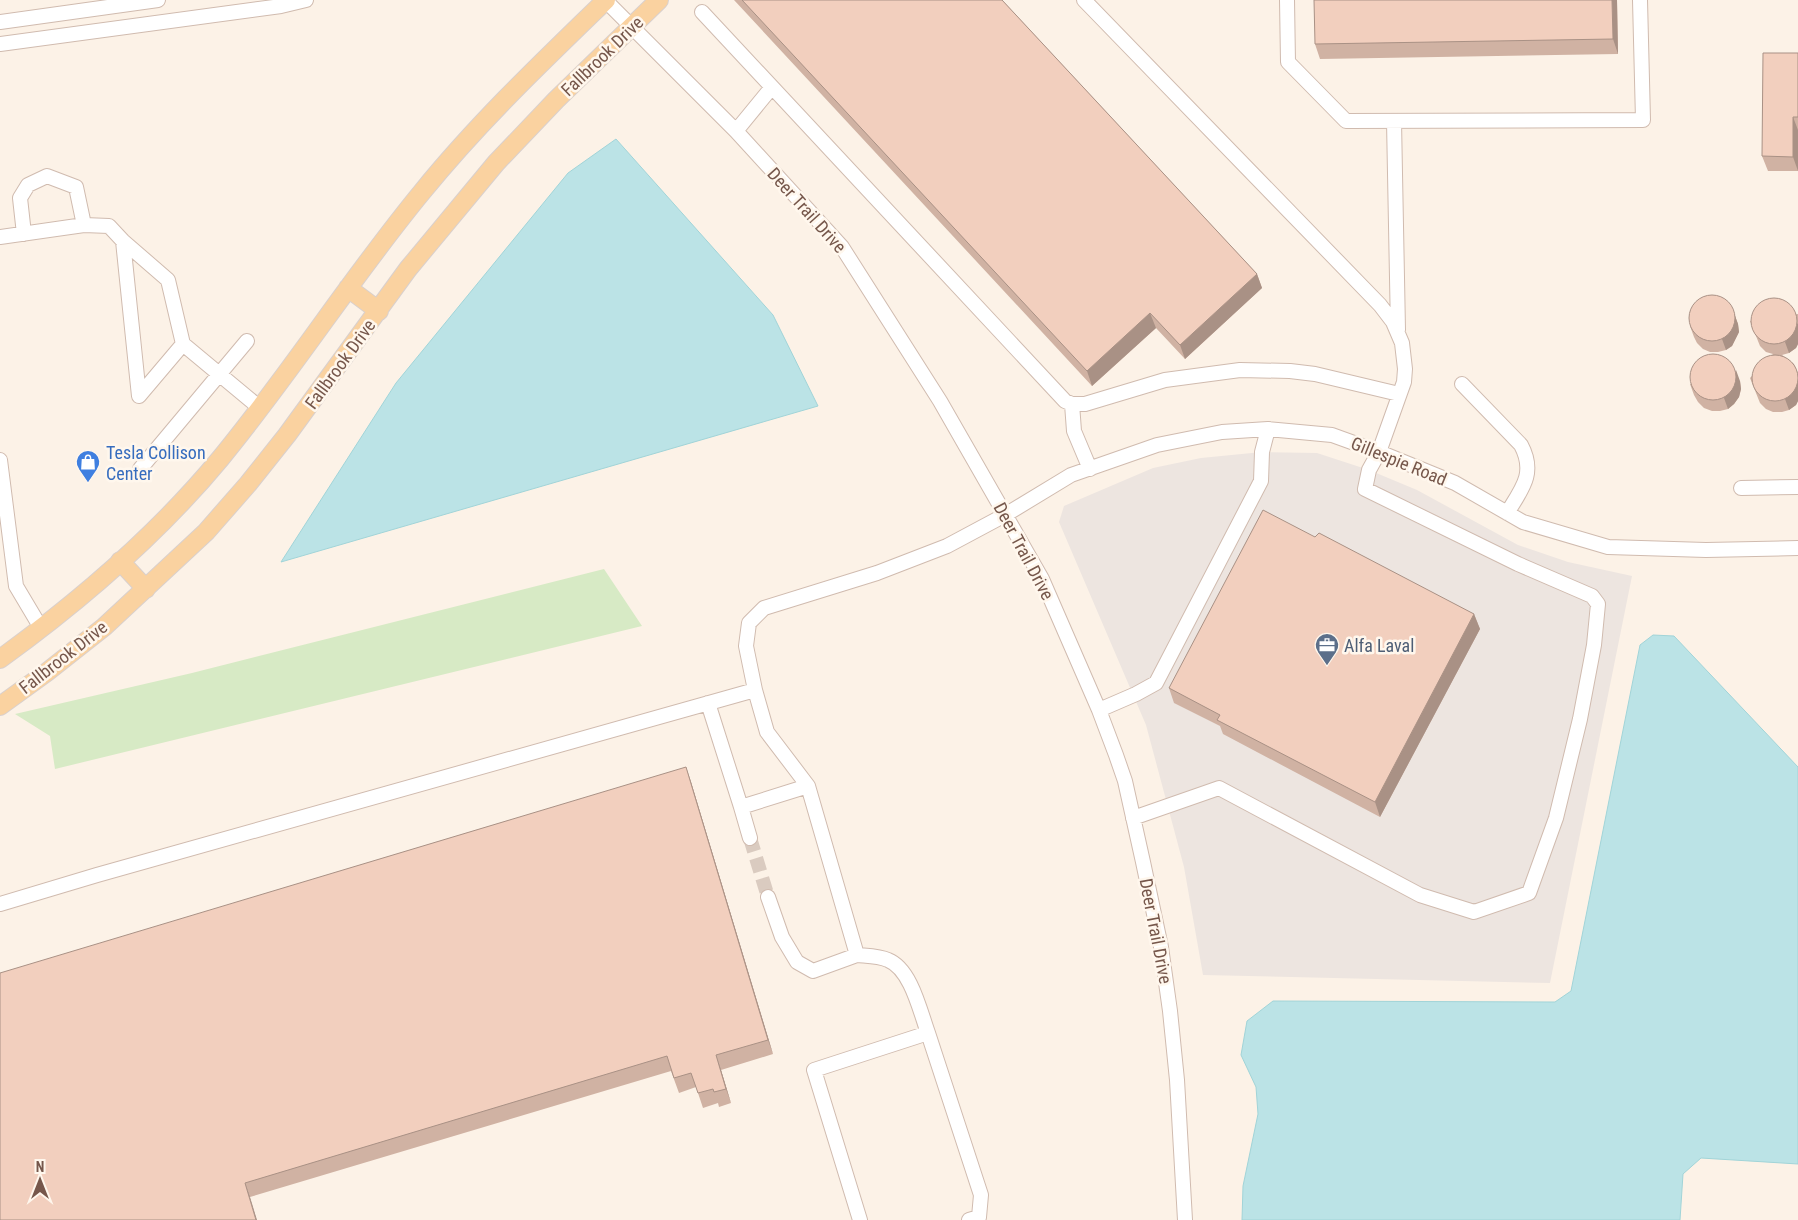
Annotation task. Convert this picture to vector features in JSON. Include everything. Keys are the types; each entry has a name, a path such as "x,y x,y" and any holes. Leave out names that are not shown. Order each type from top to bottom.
{"main road":[{"name":"Fallbrook Drive","path":"1,658 79,598 178,506 219,460 260,408 384,239 468,138 529,74 605,0"},
{"name":"Fallbrook Drive","path":"0,706 104,627 206,532 248,484 322,390 408,269 496,163 556,100 659,0"},
{"path":"348,288 379,311"},
{"path":"120,561 146,589"}],"street":[{"path":"0,22 158,0"},
{"path":"0,44 281,6 306,0"},
{"name":"Deer Trail Drive","path":"605,0 736,131 842,247 940,401 1042,580 1099,710 1125,781 1161,947 1170,1011 1177,1080 1185,1220"},
{"path":"1084,0 1380,305 1394,322 1402,343 1405,369 1404,382 1379,452 1369,470 1365,489 1518,564 1592,596 1598,604 1594,645 1580,719 1556,818 1528,893 1474,912 1420,894 1218,788 1133,818"},
{"path":"1286,0 1288,62 1346,121 1643,120 1640,0"},
{"path":"702,12 1065,401 1072,404 1085,404 1165,380 1240,370 1290,371 1315,374 1400,394"},
{"path":"736,131 772,87"},
{"path":"1394,121 1398,334"},
{"path":"24,234 20,198 28,185 47,176 76,187 84,225"},
{"path":"0,238 84,225 109,226 123,241 168,280 184,344 260,408"},
{"path":"123,241 139,396 184,344"},
{"path":"140,469 248,341"},
{"path":"1462,384 1521,445 1525,454 1528,463 1527,478 1507,513"},
{"path":"1072,404 1074,431 1090,469"},
{"path":"1099,710 1156,683 1261,481 1262,452 1268,429"},
{"name":"Gillespie Road","path":"808,786 767,732 756,690 746,646 750,623 764,608 877,573 947,546 1005,515 1071,475 1157,445 1222,432 1268,429 1332,435 1455,483 1523,522 1608,546 1706,550 1798,548"},
{"path":"0,460 16,586 41,628"},
{"path":"1741,488 1798,487"},
{"path":"0,904 96,875 756,690"},
{"path":"708,703 750,838"},
{"path":"741,807 808,786 857,955"},
{"path":"768,897 782,937 798,962 813,970 857,955 888,960 901,968 910,984 928,1033 981,1195 979,1217 969,1220"},
{"path":"860,1220 814,1070 928,1033"}],"shaded area":[{"path":"1262,452 1317,453 1369,470 1417,490 1518,545 1568,562 1632,576 1550,983 1203,975 1184,867 1146,725 1059,522 1064,506 1153,468 1201,458"}],"green space":[{"path":"604,569 642,626 55,769 50,736 15,714 192,673"}],"water":[{"path":"616,139 773,315 818,406 281,562 396,383 568,173"},
{"path":"1653,635 1674,636 1798,767 1798,1164 1701,1158 1683,1174 1680,1220 1242,1220 1243,1186 1258,1114 1256,1087 1241,1055 1247,1021 1273,1001 1555,1002 1571,991 1640,645"}],"building":[{"path":"742,0 1002,0 1257,274 1180,345 1150,313 1087,371"},
{"path":"1314,0 1612,0 1613,39 1315,44"},
{"path":"1763,53 1798,53 1798,117 1793,117 1793,157 1762,156"},
{"path":"1712,295 1725,299 1731,305 1735,318 1731,331 1725,337 1712,341 1699,337 1693,331 1689,318 1693,305 1699,299"},
{"path":"1779,298 1791,304 1796,312 1796,330 1791,338 1783,343 1769,344 1757,338 1752,330 1751,316 1757,304 1765,299"},
{"path":"1708,354 1718,354 1730,360 1735,368 1735,386 1730,394 1722,399 1708,400 1700,397 1693,390 1690,382 1690,372 1693,364 1700,357"},
{"path":"1780,355 1792,361 1797,369 1797,387 1792,395 1784,400 1770,401 1758,395 1753,387 1752,373 1758,361 1766,356"},
{"name":"Alfa Laval","path":"1263,510 1315,537 1319,533 1474,614 1375,802 1217,720 1220,715 1169,688"},
{"path":"686,767 768,1040 716,1055 726,1089 714,1092 713,1089 698,1093 691,1073 674,1078 667,1056 245,1183 256,1220 0,1220 0,973"}],"tunnel":[{"path":"750,838 768,897"}],"place":[{"name":"Tesla Collison Center","path":"88,483"},
{"name":"Alfa Laval","path":"1327,666"}]}
